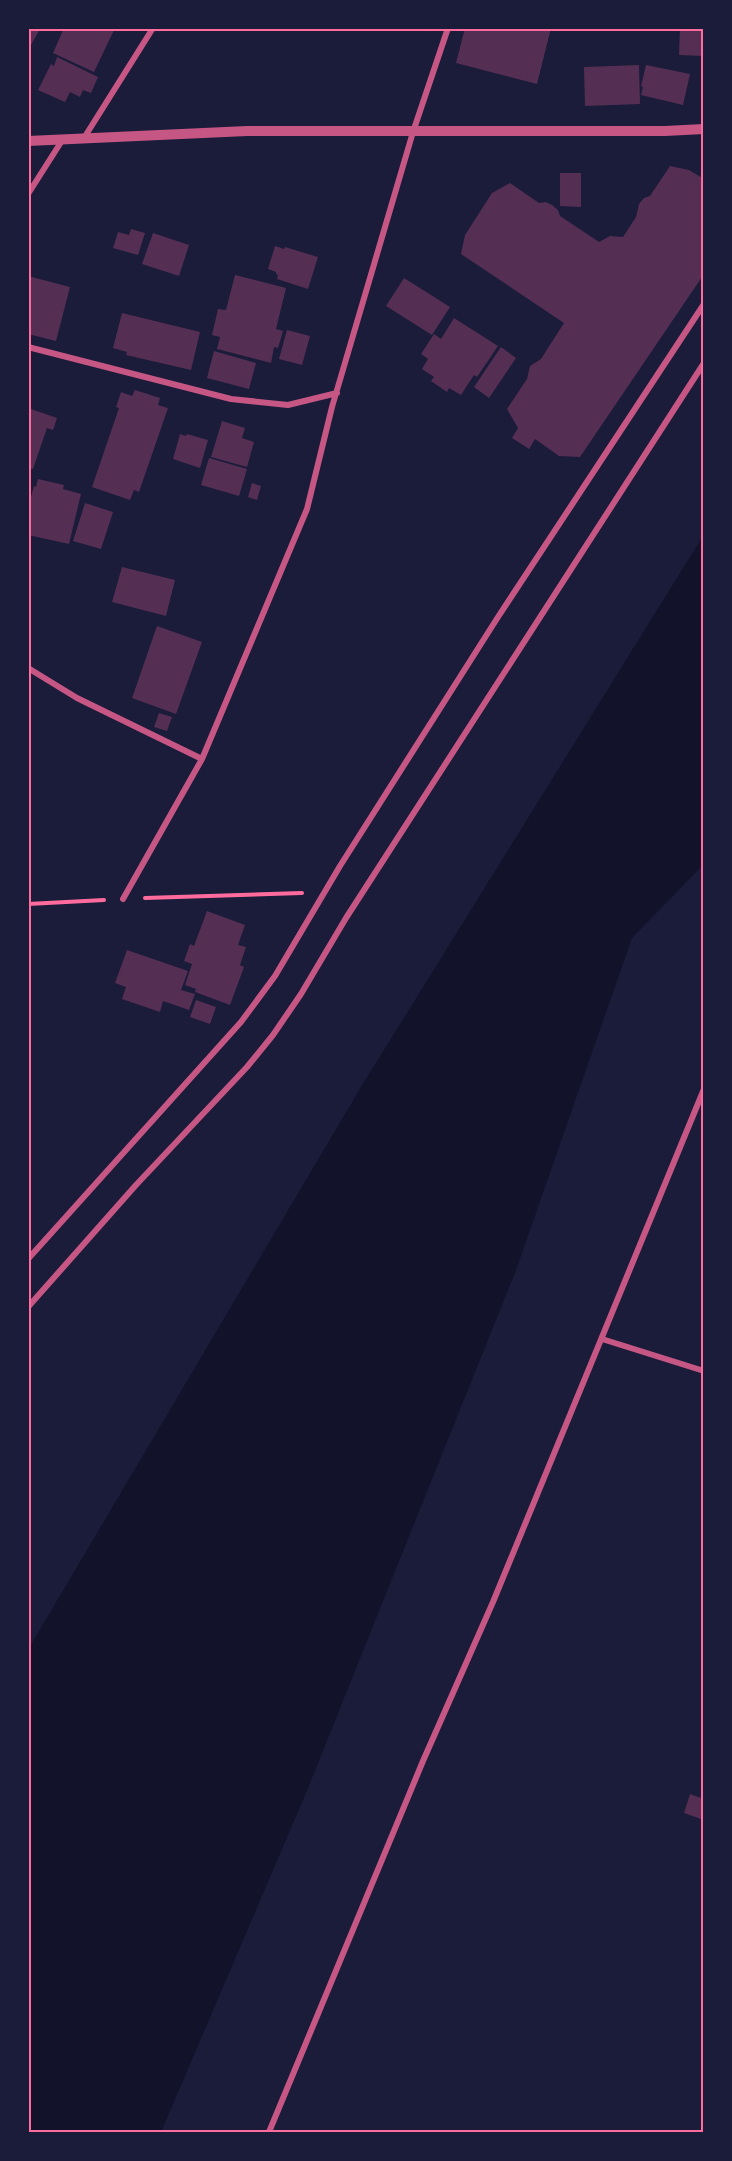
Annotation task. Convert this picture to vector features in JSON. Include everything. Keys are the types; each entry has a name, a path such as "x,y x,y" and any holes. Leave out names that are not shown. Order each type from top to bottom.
{"street":[{"path":"84,139 153,28"},
{"path":"123,899 202,759 307,509 337,393 413,132 448,28"},
{"path":"28,141 247,131 704,129"},
{"path":"28,194 63,139"},
{"path":"28,1259 241,1022 274,976 324,892 498,617 704,304"},
{"path":"28,347 231,399 288,405 337,393"},
{"path":"28,1307 136,1185 247,1067 273,1035 704,363"},
{"path":"28,668 77,698 202,759"},
{"path":"269,2133 423,1761 494,1602 704,1089"},
{"path":"602,1339 704,1371"}],"path":[{"path":"28,904 324,892"}],"shaded area":[{"path":"703,536 703,865 632,938 516,1270 306,1793 161,2132 29,2132 29,1648 361,1087"}],"building":[{"path":"28,28 40,29 28,50"},
{"path":"64,28 115,28 94,72 53,53"},
{"path":"465,28 551,28 537,84 456,63"},
{"path":"680,28 704,28 704,56 679,55"},
{"path":"57,57 98,77 91,93 83,90 80,97 70,92 65,102 38,90 51,64 54,66"},
{"path":"639,65 640,104 585,106 584,67"},
{"path":"646,65 690,74 683,105 641,95"},
{"path":"670,166 689,170 704,179 704,274 580,457 559,456 535,439 529,449 512,438 518,428 507,409 527,379 530,366 541,359 564,323 461,254 465,235 492,193 510,183 539,203 546,202 552,205 558,210 560,216 599,242 610,236 623,237 636,217 639,204 644,198 650,196"},
{"path":"560,173 581,173 581,207 560,206"},
{"path":"131,229 145,233 138,255 113,248 118,232 129,235"},
{"path":"153,233 189,245 179,276 142,264"},
{"path":"275,246 318,257 308,289 277,279 276,272 268,269"},
{"path":"235,275 286,288 276,329 283,331 278,348 274,347 271,363 217,349 220,337 212,335 218,309 226,310"},
{"path":"28,276 70,287 56,341 28,334"},
{"path":"404,278 450,307 432,335 386,306"},
{"path":"122,313 200,332 191,370 126,355 127,352 113,348"},
{"path":"454,318 498,346 477,377 474,375 461,395 449,388 447,392 431,381 434,377 422,369 428,359 421,354 434,334 441,339"},
{"path":"287,330 310,336 302,365 279,359"},
{"path":"501,347 516,358 489,398 474,387"},
{"path":"214,351 256,363 249,389 207,378"},
{"path":"135,390 160,398 158,405 168,408 139,492 134,490 130,500 92,487 119,408 116,407 121,392 132,396"},
{"path":"28,408 57,418 53,430 47,428 33,469 28,468"},
{"path":"222,421 245,428 242,438 254,442 247,467 211,457"},
{"path":"180,434 208,440 200,468 173,459"},
{"path":"209,458 247,469 239,496 201,485"},
{"path":"38,479 64,485 63,489 81,494 69,544 28,535 28,508"},
{"path":"252,483 261,486 257,500 248,497"},
{"path":"85,503 113,512 101,549 73,541"},
{"path":"122,567 175,580 166,616 112,602"},
{"path":"157,626 202,642 176,714 132,698"},
{"path":"159,713 172,717 167,731 154,727"},
{"path":"207,911 245,925 238,945 246,947 240,965 244,967 230,1005 195,992 196,989 185,985 192,964 184,961 190,944 194,946"},
{"path":"127,950 188,971 181,990 195,994 189,1010 163,1001 160,1012 122,999 126,987 115,983"},
{"path":"196,1000 216,1007 210,1024 190,1017"},
{"path":"690,1794 704,1799 704,1820 684,1813"}]}
